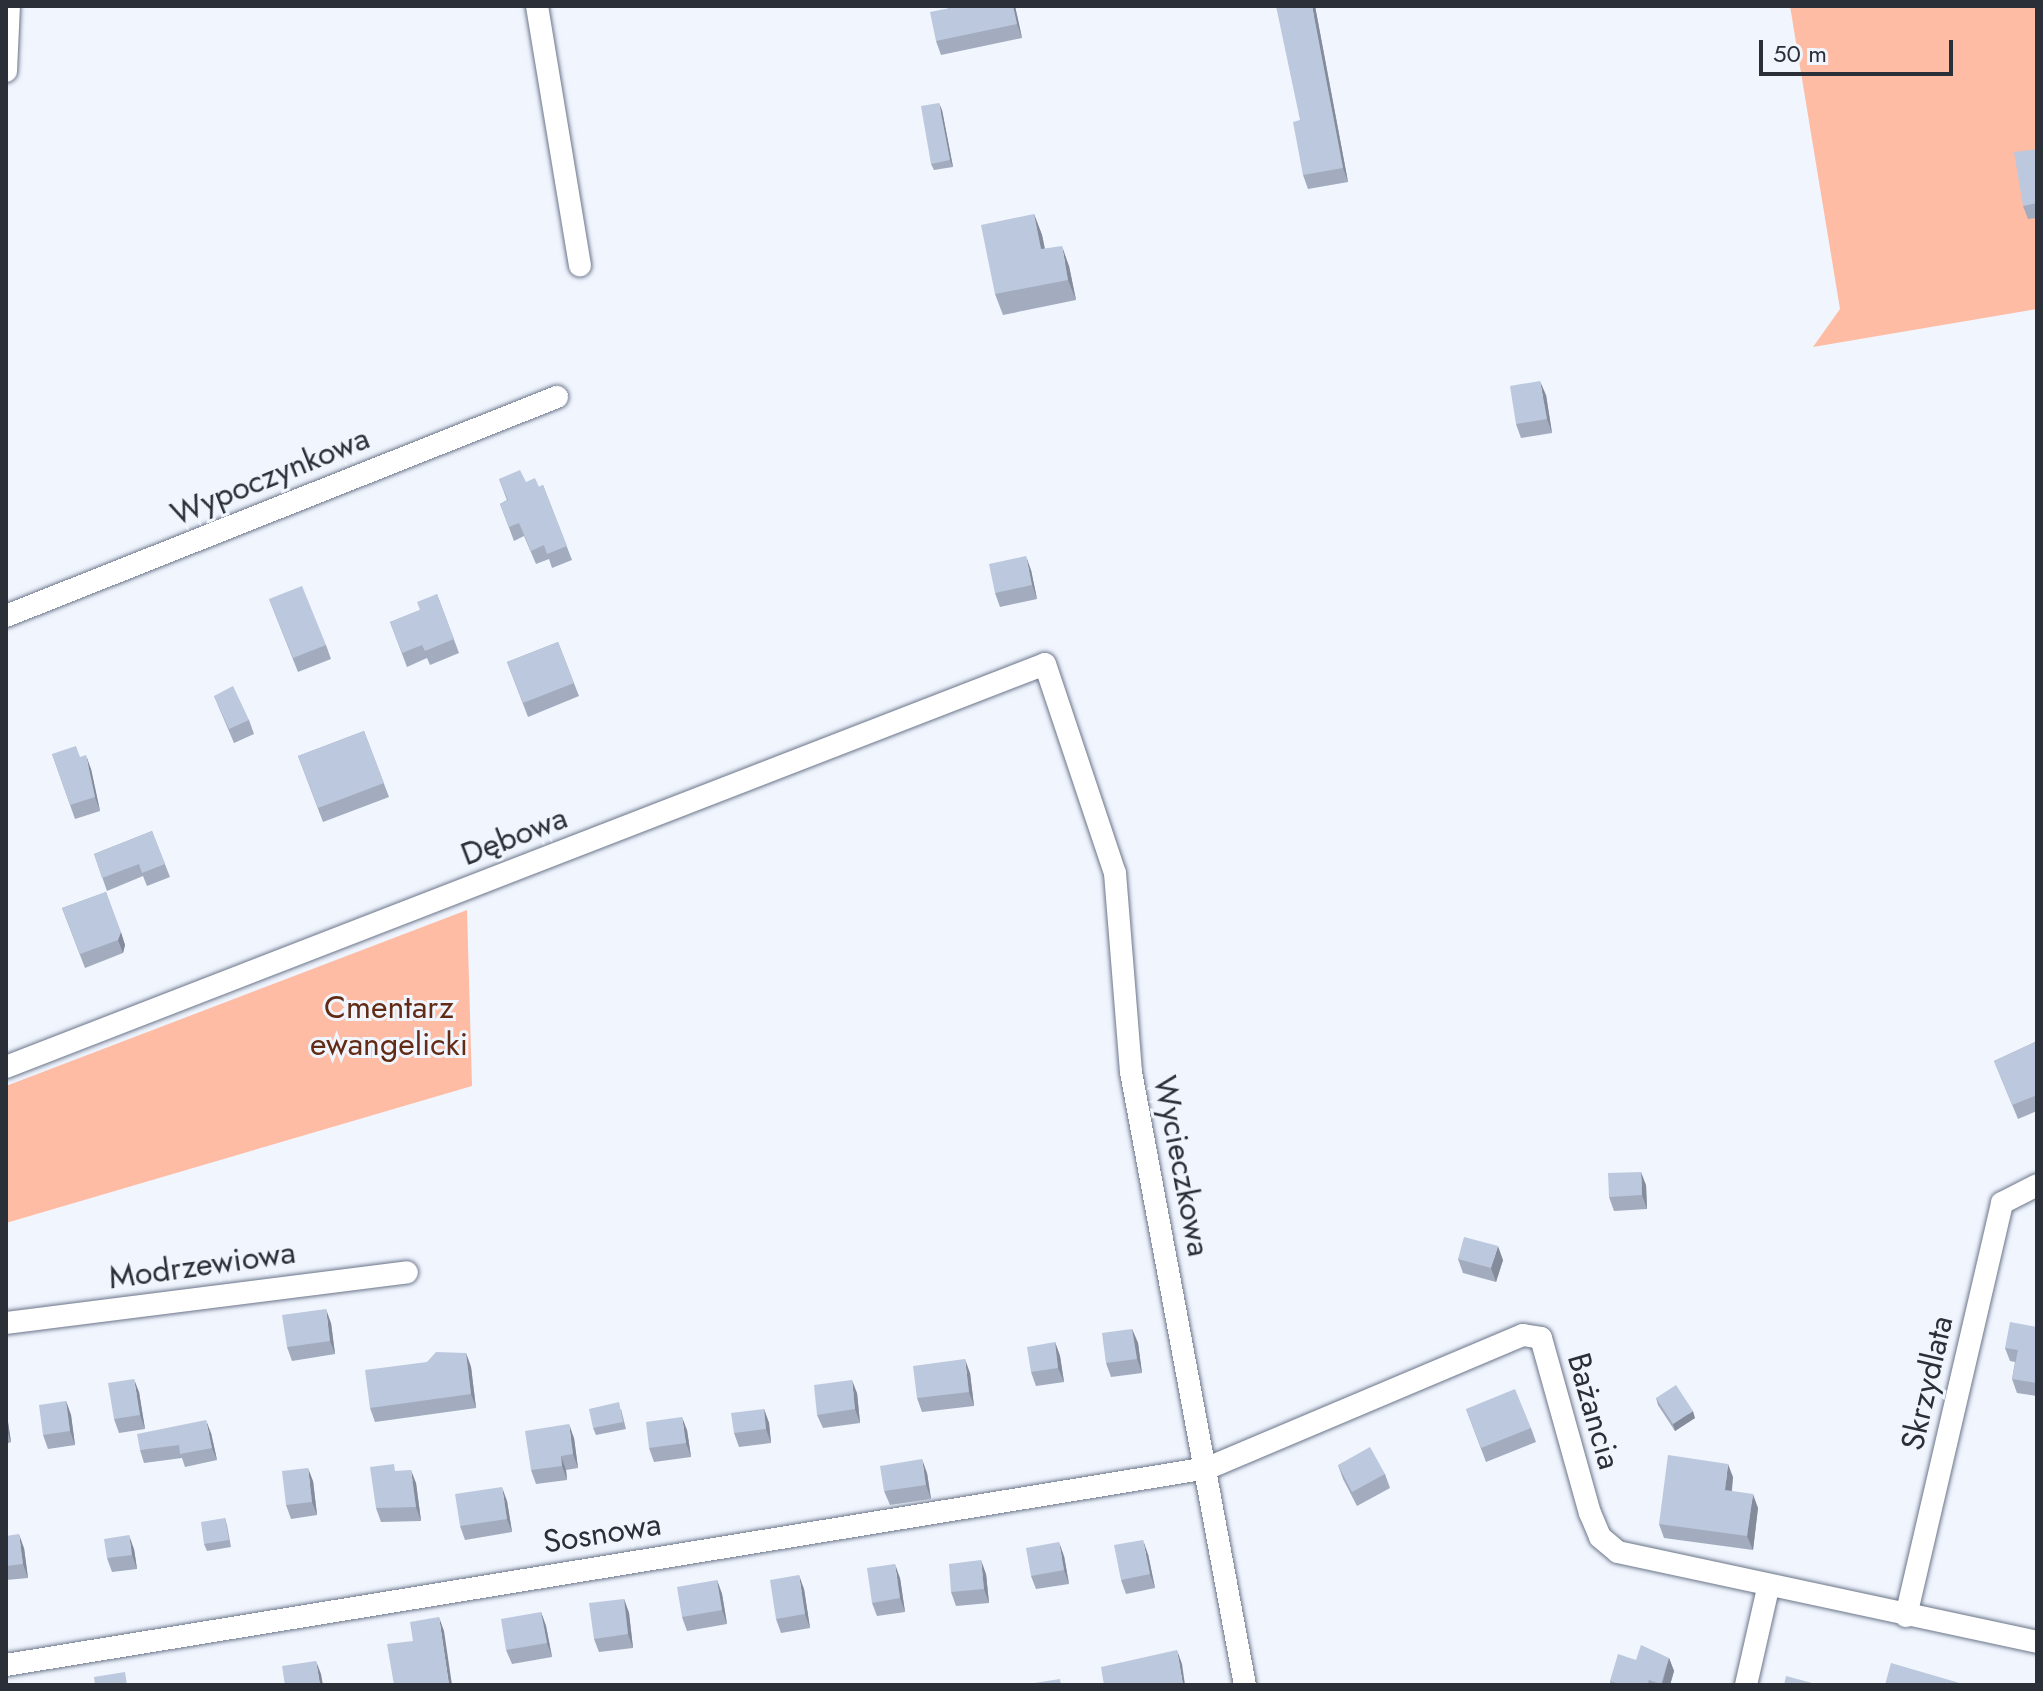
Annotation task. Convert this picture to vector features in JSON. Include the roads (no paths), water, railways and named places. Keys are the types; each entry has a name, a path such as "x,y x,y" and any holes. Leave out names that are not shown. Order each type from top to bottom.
{"street":[{"path":"6,71 9,6"},
{"path":"537,6 580,265"},
{"name":"Wypoczynkowa","path":"6,616 557,397"},
{"name":"Dębowa","path":"6,1067 1045,664"},
{"name":"Wycieczkowa","path":"1045,664 1115,873 1131,1072 1208,1468 1245,1685"},
{"name":"Skrzydlata","path":"1906,1616 2002,1203 2037,1185"},
{"name":"Modrzewiowa","path":"6,1323 407,1272"},
{"name":"Bażancia","path":"1208,1468 1523,1335 1541,1338 1600,1537 1618,1552 1768,1588 2037,1642"},
{"name":"Sosnowa","path":"6,1665 1208,1468"},
{"path":"1746,1685 1768,1588"}],"park label":[{"name":"Cmentarz ewangelicki","path":"389,1026"}]}
